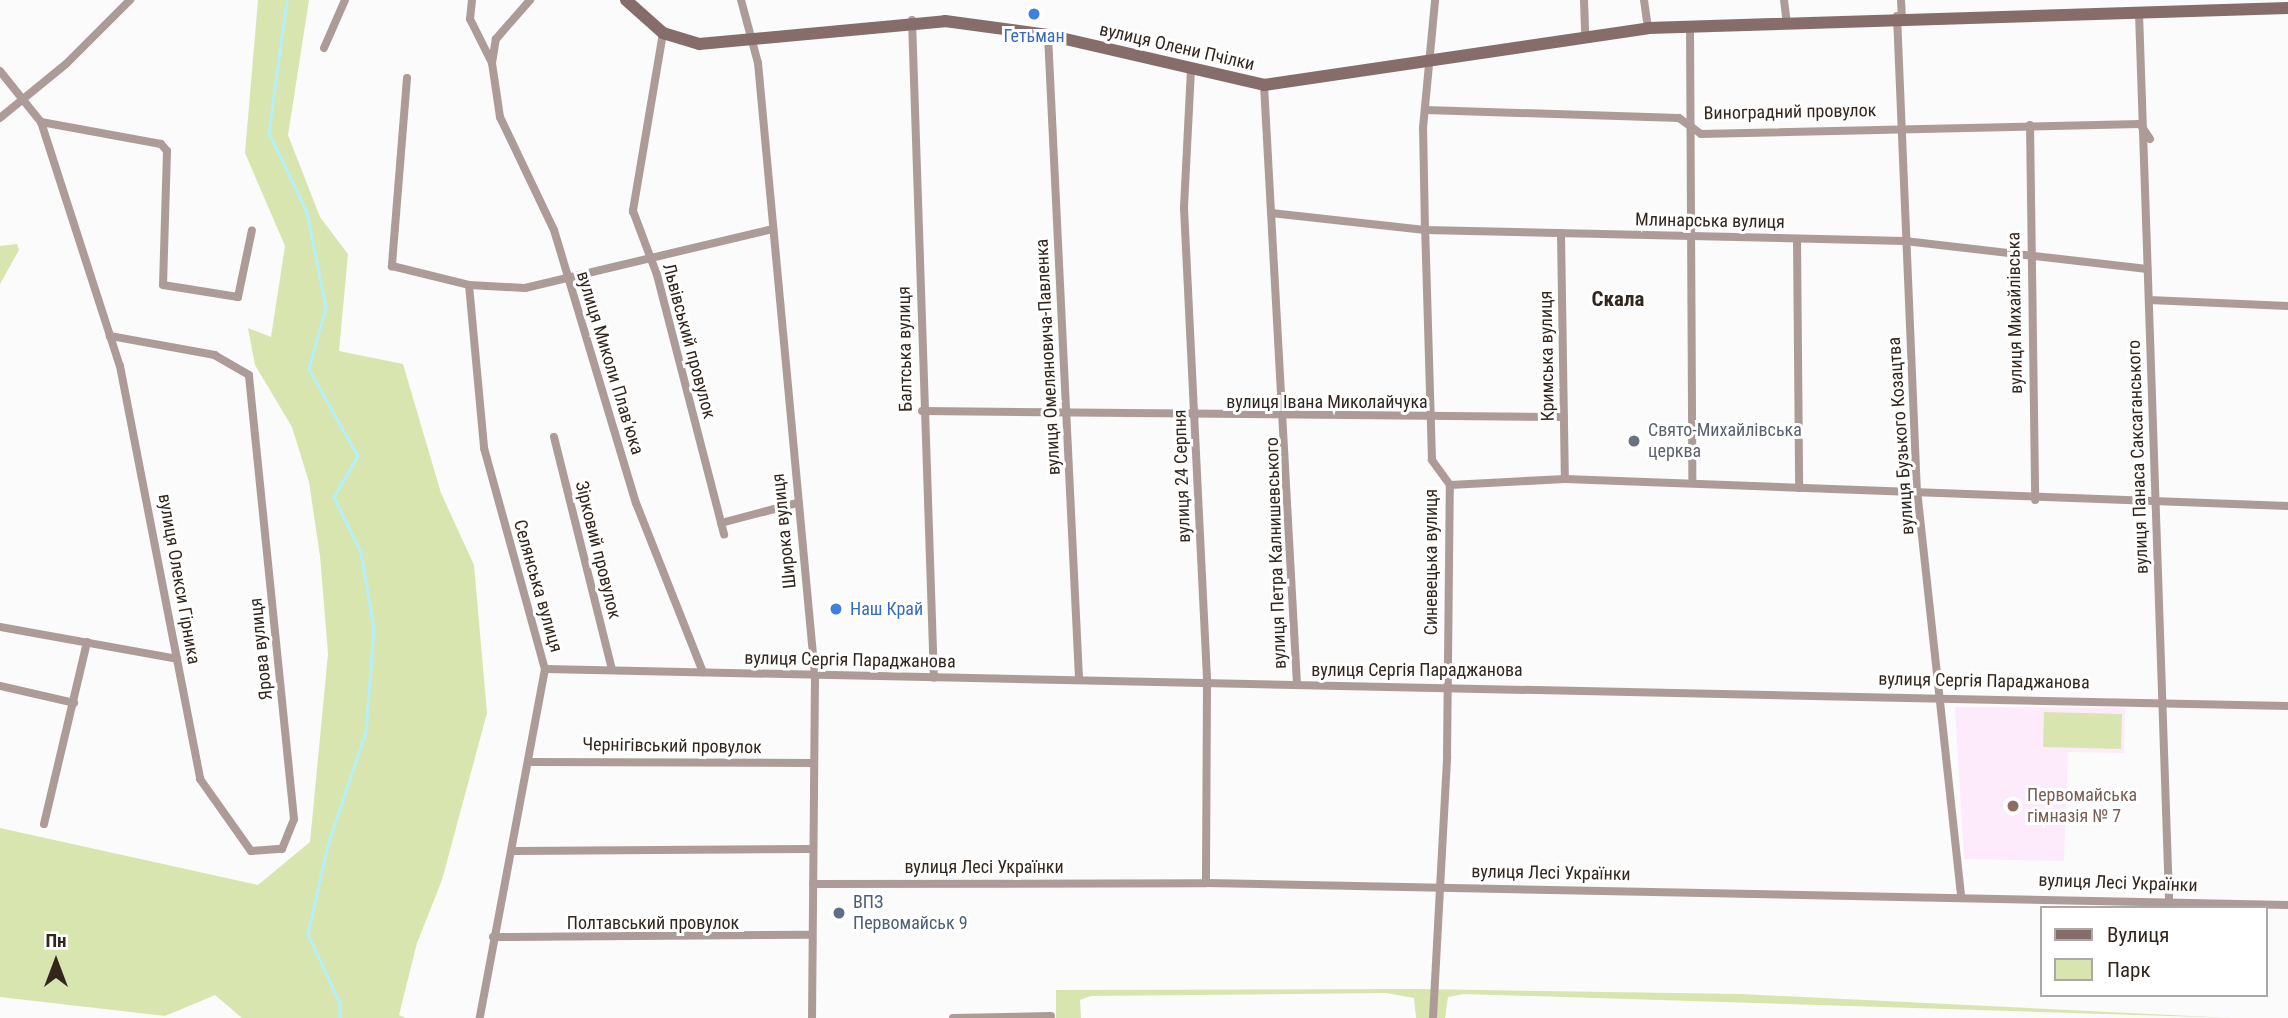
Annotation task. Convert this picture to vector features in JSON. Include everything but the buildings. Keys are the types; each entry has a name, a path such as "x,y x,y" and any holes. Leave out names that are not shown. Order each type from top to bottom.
{"street":[{"path":"0,118 24,101 130,0"},
{"path":"324,48 345,0"},
{"name":"вулиця Миколи Плавʼюка","path":"472,0 470,19 492,63"},
{"name":"вулиця Миколи Плавʼюка","path":"530,0 496,38 492,63 500,117 554,230 636,503 703,673"},
{"name":"вулиця Олени Пчілки","path":"626,0 663,33 699,44 753,43 912,20 1048,35 1264,85 1429,64 1585,36 1647,29 1787,24 1899,16 2288,8"},
{"name":"Широка вулиця","path":"741,0 753,43 815,676 812,1018"},
{"name":"Синевецька вулиця","path":"1433,1018 1447,685 1450,485 1432,460 1433,419 1425,230 1426,110 1435,0"},
{"path":"1584,0 1585,36"},
{"path":"1644,0 1647,29"},
{"path":"1784,0 1787,24"},
{"path":"1899,16 1901,0"},
{"name":"вулиця Панаса Саксаганського","path":"2138,13 2169,900"},
{"name":"вулиця Бузького Козацтва","path":"1899,16 1899,126 1917,490 1944,696 1961,894"},
{"name":"Балтська вулиця","path":"912,20 922,411 934,678"},
{"path":"1690,27 1692,482"},
{"name":"Львівський провулок","path":"663,33 633,211 650,256 724,534"},
{"name":"вулиця Омеляновича-Павленка","path":"1048,35 1079,678"},
{"name":"вулиця 24 Серпня","path":"1191,69 1184,208 1208,684 1206,883"},
{"name":"вулиця Олекси Гірника","path":"0,71 41,122 110,336 200,779 231,820"},
{"path":"407,78 392,266 469,285 525,288 772,229"},
{"name":"вулиця Петра Калнишевського","path":"1264,85 1271,213 1271,279 1287,414 1297,685"},
{"name":"Виноградний провулок","path":"1426,110 1679,118 1700,134 1899,126 1968,133 2030,125 2140,124"},
{"path":"41,122 161,144 167,150 163,285 238,297 252,230"},
{"path":"2140,124 2150,139"},
{"name":"вулиця Михайлівська","path":"2030,125 2028,256 2035,500"},
{"name":"Млинарська вулиця","path":"1271,213 1425,230 1905,241 2147,269"},
{"name":"Кримська вулиця","path":"1561,233 1565,479"},
{"path":"1797,239 1799,488"},
{"name":"Селянська вулиця","path":"469,285 484,448 545,670 515,851 493,937 480,1018"},
{"path":"2148,300 2288,306"},
{"name":"Ярова вулиця","path":"110,336 215,355 249,375 294,819 282,849 251,851 231,820"},
{"name":"вулиця Івана Миколайчука","path":"922,411 1196,418 1287,414 1433,419 1564,417"},
{"name":"Зірковий провулок","path":"554,437 612,670"},
{"path":"1450,485 1565,479 1692,482 1799,488 1917,490 2035,500 2288,506"},
{"path":"721,523 797,503"},
{"path":"0,627 177,659"},
{"path":"44,824 87,642"},
{"name":"вулиця Сергія Параджанова","path":"545,670 934,678 1079,678 1208,684 1447,685 2288,706"},
{"path":"0,686 74,702"},
{"name":"Чернігівський провулок","path":"531,762 813,763"},
{"path":"515,851 812,849"},
{"name":"вулиця Лесі Українки","path":"813,884 1206,883 1961,894 2288,905"},
{"name":"Полтавський провулок","path":"493,937 813,935"},
{"path":"953,1018 1051,1016"}],"shaded area":[{"name":"Первомайська гімназія № 7","path":"1955,707 2125,708 2124,753 2068,752 2064,861 1964,859"}],"green space":[{"path":"258,0 309,0 288,135 320,217 348,254 339,351 403,364 441,493 474,565 487,713 442,880 417,943 399,1015 406,1018 242,1018 215,995 165,1016 0,997 0,828 258,885 310,842 328,654 320,556 309,482 292,427 255,365 248,328 271,337 285,246 245,153"},
{"path":"17,244 19,250 0,284 0,246"},
{"path":"2044,712 2122,714 2121,749 2043,747"},
{"path":"1419,989 1741,994 2233,1018 1464,994 1448,997 1445,1018 1416,1018 1414,998 1386,993 1091,996 1080,1000 1081,1018 1056,1018 1056,990"}],"waterway":[{"path":"287,0 269,133 307,212 326,307 309,369 358,456 334,497 361,552 374,629 366,732 328,845 308,934 340,1003 340,1018"}],"place":[{"name":"Гетьман","path":"1034,14"},
{"name":"Свято-Михайлівська церква","path":"1634,441"},
{"name":"Наш Край","path":"836,609"},
{"name":"Первомайська гімназія № 7","path":"2013,806"},
{"name":"ВПЗ Первомайськ 9","path":"839,913"}],"district":[{"name":"Скала","path":"1618,299"}]}
